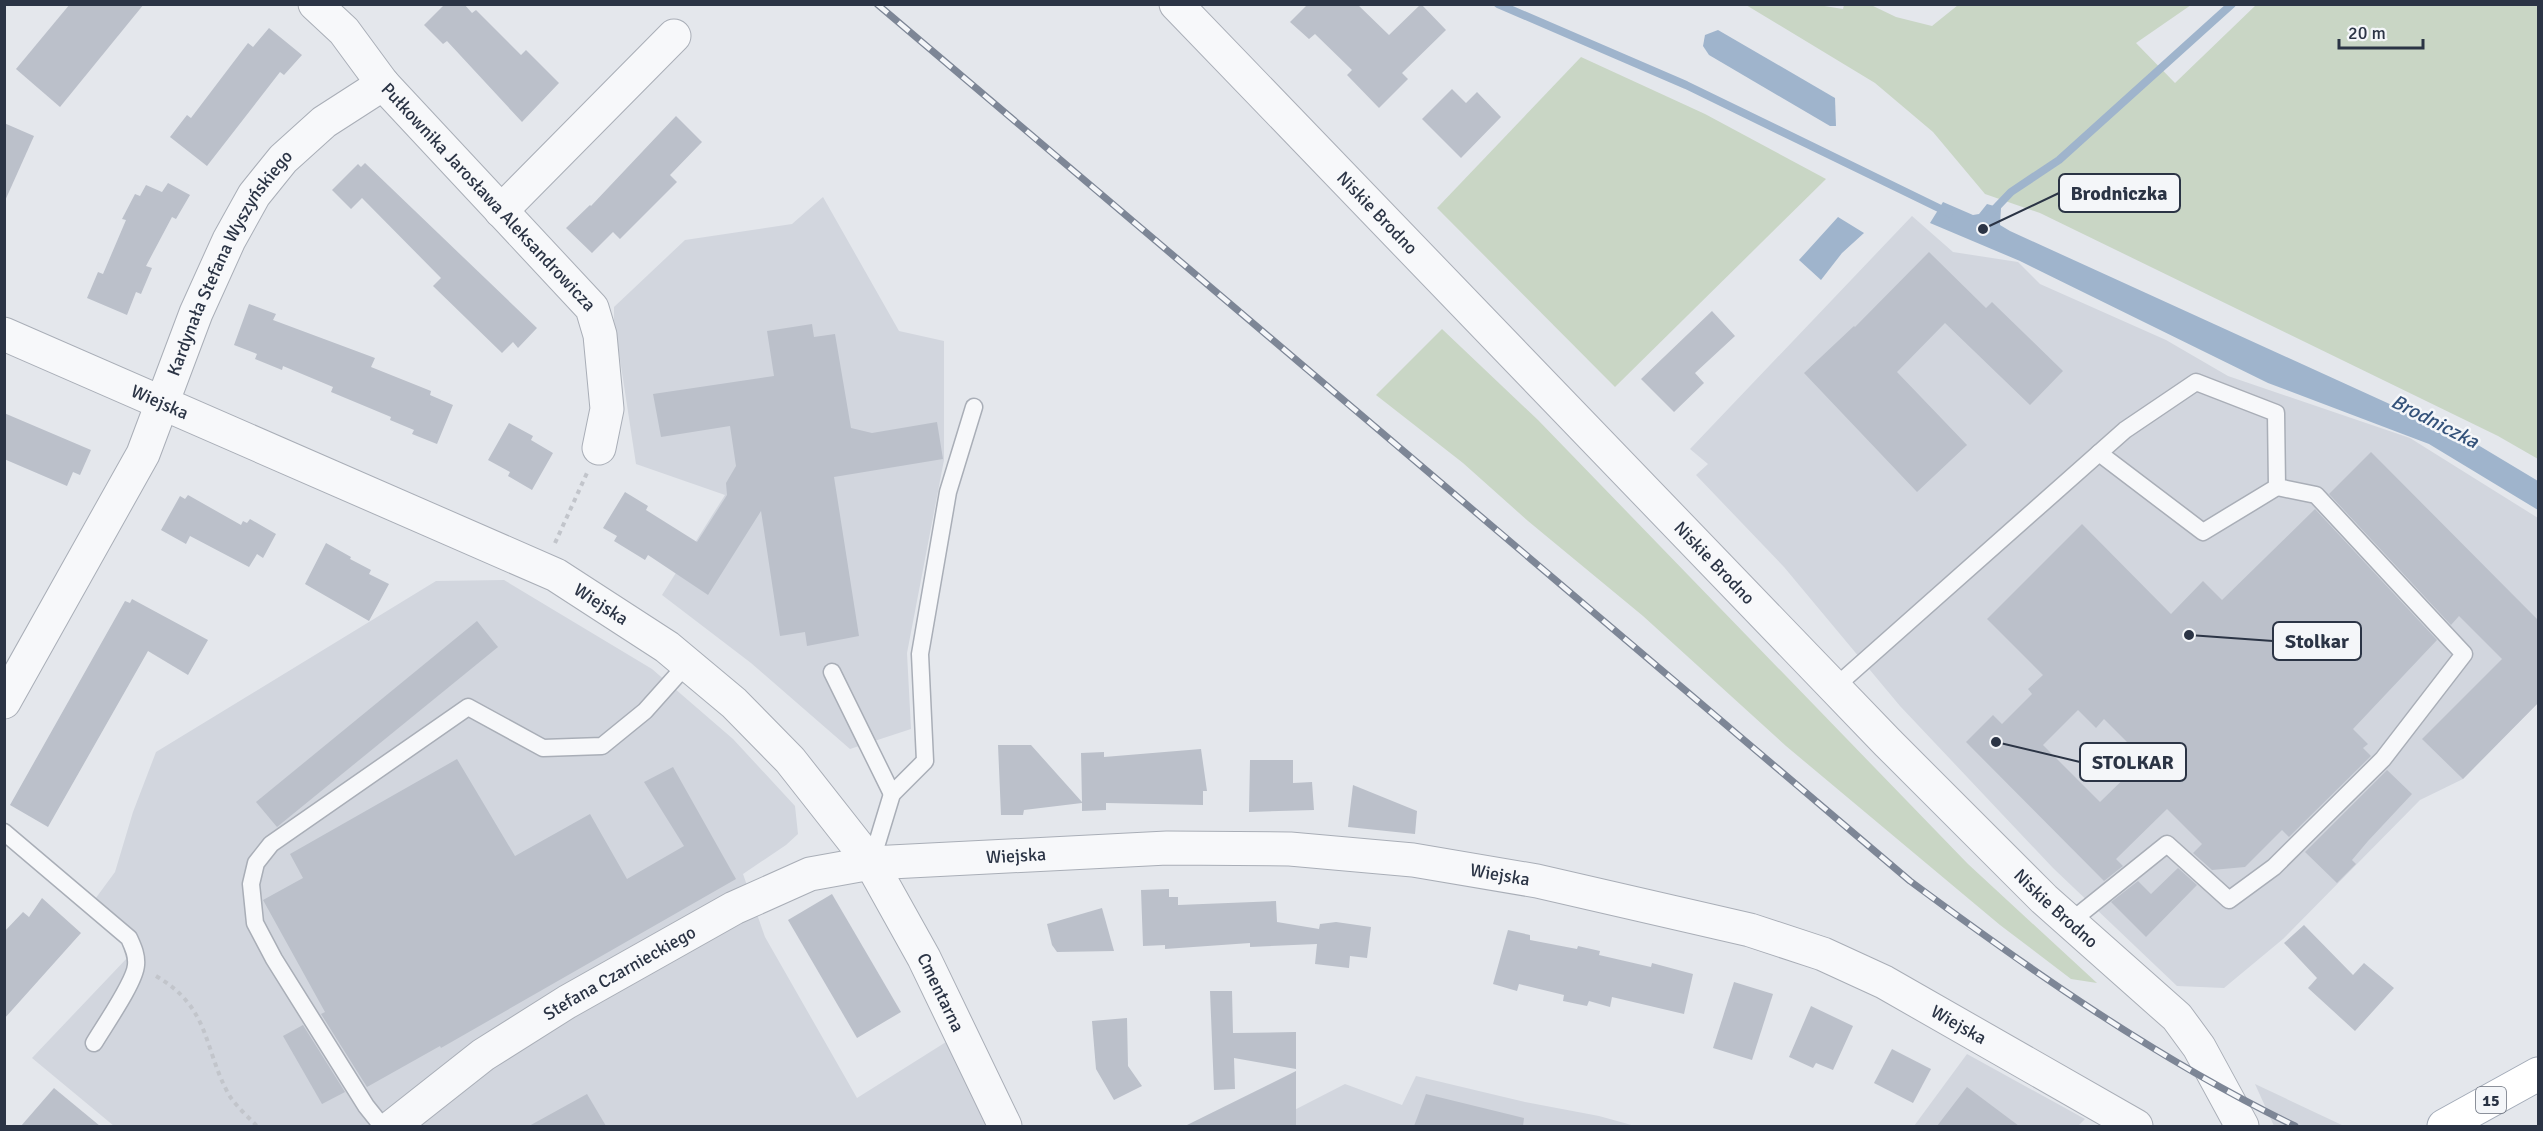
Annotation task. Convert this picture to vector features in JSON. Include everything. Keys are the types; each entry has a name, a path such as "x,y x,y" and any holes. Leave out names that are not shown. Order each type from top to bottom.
{"main road":[{"name":"15","path":"2444,1126 2538,1074"}],"street":[{"name":"Pułkownika Jarosława Aleksandrowicza","path":"315,4 344,31 383,84 592,308 600,335 607,409 599,448"},
{"name":"Niskie Brodno","path":"1176,4 1835,687 2070,922 2177,1017 2199,1047 2242,1126"},
{"path":"501,211 674,36"},
{"name":"Kardynała Stefana Wyszyńskiego","path":"4,702 143,454 196,313 229,240 254,195 283,159 324,122 383,84"},
{"name":"Wiejska","path":"4,334 556,574 667,647 734,703 790,760 871,863 1167,848 1290,849 1413,860 1537,881 1750,930 1823,954 1884,982 2136,1126"},
{"name":"Stefana Czarnieckiego","path":"393,1126 483,1055 567,1002 734,908 810,874 871,863"},
{"name":"Cmentarna","path":"871,863 924,958 1005,1126"}],"lane":[{"path":"1835,687 2125,430 2196,382 2276,413 2277,487"},
{"path":"871,863 892,794 925,761 920,654 948,492 974,407"},
{"path":"2070,922 2167,844 2229,900 2274,867 2383,759 2464,654 2316,495 2277,487 2203,532 2099,453"},
{"path":"382,1126 366,1106 274,959 255,923 250,893 256,863 271,844 468,707 543,748 602,746 645,711 687,664"},
{"path":"832,672 892,794"},
{"path":"4,832 129,938 135,951 136,966 94,1043"}],"path":[{"path":"543,539 554,544 599,448"},
{"path":"136,966 159,978 186,998 204,1027 230,1096 256,1126"}],"shaded area":[{"path":"823,197 899,331 944,341 944,460 907,653 911,729 850,749 751,663 662,595 725,495 636,464 614,320 614,307 685,240 792,224"},
{"path":"1912,216 1953,252 2018,262 2040,284 2166,340 2228,376 2410,438 2538,518 2538,703 2463,779 2420,800 2283,939 2224,988 2177,986 2053,868 1900,706 1784,567 1696,475 1708,464 1690,449"},
{"path":"504,580 652,669 733,739 795,806 798,834 786,845 743,874 765,937 857,1098 946,1042 989,1126 114,1126 32,1058 128,957 120,937 87,910 115,872 133,812 156,752 436,581"},
{"path":"1967,1054 2085,1119 2078,1126 1914,1126"},
{"path":"1416,1076 1635,1126 1263,1126 1345,1084 1402,1105"},
{"path":"2255,1084 2344,1126 2274,1126"}],"green space":[{"path":"1746,5 1818,5 1843,9 1844,5 1871,5 1896,17 1932,26 1958,5 2191,5 2136,43 2175,83 2256,5 2538,5 2538,459 2498,436 2040,213 1985,194 1933,132 1875,83"},
{"path":"1581,57 1705,114 1826,179 1615,387 1437,208"},
{"path":"1442,329 1538,420 1968,864 2097,983 2071,979 2000,925 1786,746 1643,616 1528,521 1463,463 1376,395"}],"water":[{"path":"1718,30 1835,98 1836,126 1830,126 1709,55 1703,46 1705,35"},
{"path":"1943,202 1973,215 1979,214 1987,204 2001,208 2000,225 2010,231 2473,442 2538,481 2538,510 2429,444 2268,383 2020,261 1930,223"},
{"path":"1838,217 1864,233 1842,253 1821,280 1799,260"}],"building":[{"path":"70,4 144,4 60,107 16,69"},
{"path":"445,4 464,4 472,13 476,10 521,55 526,50 559,83 522,122 447,41 443,44 424,25"},
{"path":"1308,4 1357,4 1389,35 1421,4 1446,30 1402,73 1408,79 1379,108 1347,75 1352,70 1315,34 1309,39 1290,22"},
{"path":"269,28 302,55 284,75 280,72 207,166 170,137 187,115 191,118 248,43 253,47"},
{"path":"1452,89 1466,103 1477,92 1501,117 1461,158 1422,119"},
{"path":"676,116 702,142 670,175 677,182 620,239 613,232 592,253 566,228 591,206"},
{"path":"4,123 34,136 4,203"},
{"path":"365,163 537,328 518,348 513,342 502,353 433,286 441,278 362,198 351,209 332,190 358,164 361,167"},
{"path":"168,183 190,195 176,219 172,217 146,266 152,268 141,294 136,292 127,315 87,298 98,272 103,274 126,220 122,219 135,194 140,196 146,185 162,192"},
{"path":"1929,252 1986,308 1992,302 2063,371 2030,405 1945,323 1897,372 1967,445 1917,492 1804,373 1855,327"},
{"path":"249,304 276,314 273,320 375,358 371,367 431,391 430,395 453,405 437,444 412,434 414,430 390,420 391,417 331,392 333,387 283,366 282,370 255,359 257,354 234,345"},
{"path":"1712,311 1735,336 1695,373 1704,383 1674,412 1641,379"},
{"path":"812,324 814,337 835,334 851,428 872,433 937,422 943,459 834,477 859,636 807,646 805,632 780,636 761,511 708,595 648,555 645,560 614,541 617,536 603,528 625,492 648,506 646,510 697,542 727,495 726,483 736,466 730,426 661,437 653,394 774,376 767,331"},
{"path":"4,413 91,450 80,475 73,472 67,486 4,459"},
{"path":"509,423 533,436 531,440 553,453 532,490 508,476 510,472 488,460"},
{"path":"2371,452 2538,620 2538,703 2463,779 2422,739 2502,659 2459,616 2451,625 2329,494"},
{"path":"188,495 241,525 243,521 247,523 250,519 276,534 263,558 257,554 249,567 190,536 186,544 161,530 180,496 185,499"},
{"path":"2315,509 2437,640 2353,729 2368,744 2363,748 2371,756 2289,837 2282,830 2245,867 2212,870 2193,853 2202,844 2167,809 2116,859 2123,866 2104,881 1966,742 1993,715 2002,724 2032,694 2028,689 2043,675 1987,619 2082,524 2171,614 2203,581 2222,600","holes":["2078,710 2096,728 2104,719 2144,759 2100,802 2043,745"]},
{"path":"326,543 371,570 369,574 389,584 369,621 305,584"},
{"path":"132,599 208,640 188,675 148,651 48,827 10,805 125,601 130,603"},
{"path":"477,621 498,647 277,827 256,802"},
{"path":"998,745 1031,745 1082,802 1081,753 1104,752 1104,757 1201,749 1207,791 1203,791 1203,805 1106,803 1106,810 1082,811 1082,803 1024,810 1023,815 1001,815"},
{"path":"457,759 515,856 590,814 627,879 684,846 644,782 673,767 736,879 441,1048 440,1046 367,1087 321,1014 325,1012 263,900 303,878 290,854"},
{"path":"1250,760 1293,760 1293,783 1312,782 1314,810 1249,812"},
{"path":"2387,770 2412,794 2368,841 2352,860 2356,864 2337,883 2305,852"},
{"path":"1353,785 1417,811 1415,834 1348,827"},
{"path":"2178,868 2197,885 2146,937 2111,902 2138,881 2151,894"},
{"path":"1169,889 1169,897 1178,897 1178,905 1276,901 1277,922 1319,929 1320,924 1336,922 1371,927 1367,958 1350,956 1349,968 1315,964 1317,944 1250,947 1250,943 1165,949 1165,945 1143,946 1141,890"},
{"path":"832,894 901,1012 857,1038 788,920"},
{"path":"42,898 81,933 4,1019 4,932 23,912 29,917"},
{"path":"1102,908 1114,951 1057,952 1052,945 1047,924"},
{"path":"2304,925 2353,975 2364,963 2394,988 2355,1031 2308,988 2317,978 2284,943"},
{"path":"1508,930 1530,935 1530,940 1577,949 1578,946 1600,951 1599,955 1651,967 1652,963 1693,974 1684,1014 1612,997 1610,1007 1589,1001 1587,1006 1563,1001 1564,995 1519,984 1517,991 1493,984"},
{"path":"1734,982 1773,994 1752,1060 1713,1048"},
{"path":"1210,991 1232,991 1233,1033 1296,1032 1296,1069 1234,1058 1235,1089 1214,1090"},
{"path":"1811,1006 1853,1026 1833,1070 1816,1063 1813,1068 1789,1057"},
{"path":"1127,1018 1128,1066 1142,1086 1114,1100 1096,1069 1092,1021"},
{"path":"303,1025 345,1092 322,1104 283,1036"},
{"path":"1892,1049 1931,1069 1913,1103 1874,1083"},
{"path":"1296,1071 1296,1126 1185,1126"},
{"path":"1967,1087 2019,1126 1937,1126"},
{"path":"54,1088 100,1126 21,1126"},
{"path":"587,1094 606,1126 529,1126"},
{"path":"1426,1094 1524,1118 1523,1126 1414,1126"}],"waterway":[{"name":"Brodniczka","path":"1498,4 1686,85 1949,213"},
{"path":"1990,214 2011,192 2059,160 2232,4"}],"railway":[{"path":"877,4 1910,881 2097,1013 2194,1072 2295,1126"}],"place":[{"name":"Brodniczka","path":"1983,229"},
{"name":"Stolkar","path":"2189,635"},
{"name":"STOLKAR","path":"1996,742"}]}
